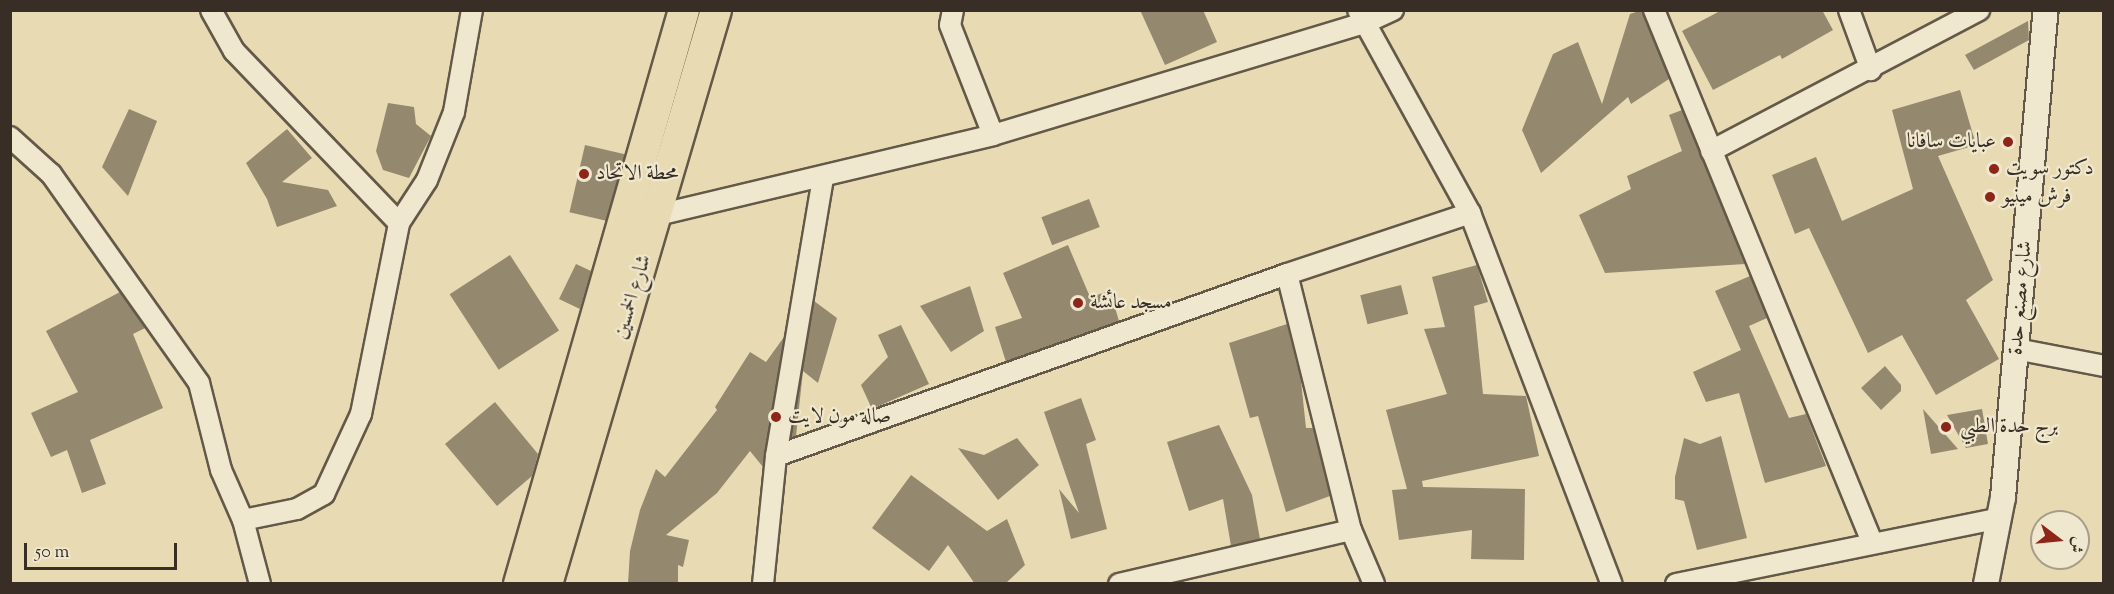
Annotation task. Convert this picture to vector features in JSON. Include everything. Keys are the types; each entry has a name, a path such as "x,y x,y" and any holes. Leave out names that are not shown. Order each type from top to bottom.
{"main road":[{"name":"شارع الخمسين","path":"519,584 684,10"},
{"name":"شارع الخمسين","path":"547,584 658,215 716,10"},
{"path":"655,115 684,123"}],"street":[{"path":"211,10 234,51 399,224"},
{"path":"243,520 297,509 324,494 361,414 399,224 427,180 454,112 472,10"},
{"path":"952,10 950,25 993,135"},
{"path":"658,215 823,178 993,135 1361,17 1393,10"},
{"path":"1654,10 1872,542"},
{"path":"1849,10 1871,70"},
{"path":"1711,151 1871,70 1979,10"},
{"name":"شارع مصنع حدة","path":"1986,584 1999,518 2046,10"},
{"path":"1361,17 1470,213 1612,584"},
{"path":"10,137 51,174 199,382 221,470 243,520 260,584"},
{"path":"763,584 776,456 823,178"},
{"path":"776,456 1287,274 1470,213"},
{"path":"1287,274 1351,530 1374,584"},
{"path":"2016,349 2103,366"},
{"path":"1676,584 1872,542 1999,518"},
{"path":"1119,584 1351,530"}],"building":[{"path":"1140,10 1203,10 1217,42 1165,65"},
{"path":"1642,10 1669,79 1631,104 1628,97 1541,173 1522,130 1553,54 1578,42 1602,104 1630,14"},
{"path":"1722,10 1822,10 1833,30 1782,59 1780,55 1713,90 1682,31"},
{"path":"2028,21 2029,40 1974,70 1965,55"},
{"path":"1960,90 1976,145 1938,156 1993,280 1966,300 1999,359 1936,395 1902,335 1868,353 1809,228 1795,234 1772,175 1816,157 1842,221 1913,189 1892,110"},
{"path":"388,103 414,107 416,124 431,136 409,178 383,170 376,151"},
{"path":"129,109 157,121 128,196 102,167"},
{"path":"1682,110 1745,264 1605,273 1579,215 1631,189 1627,176 1682,151 1669,115"},
{"path":"287,129 312,158 282,182 328,190 337,206 277,227 267,199 246,163"},
{"path":"585,145 625,154 609,221 569,212"},
{"path":"1089,199 1100,227 1052,245 1041,217"},
{"path":"1068,245 1090,297 1110,291 1119,321 1006,362 995,327 1022,318 1003,273"},
{"path":"510,255 559,330 499,370 450,294"},
{"path":"576,264 591,271 580,309 559,299"},
{"path":"1477,265 1488,302 1474,306 1483,394 1526,396 1539,456 1422,481 1423,487 1525,489 1524,560 1471,559 1472,530 1399,540 1392,490 1407,489 1386,410 1447,394 1424,329 1445,327 1432,277"},
{"path":"1750,276 1767,318 1749,326 1789,418 1806,414 1826,466 1765,483 1739,393 1706,402 1693,372 1741,350 1715,291"},
{"path":"1401,285 1408,314 1368,324 1360,295"},
{"path":"970,286 984,331 951,352 920,306"},
{"path":"120,292 145,328 133,334 163,408 90,440 106,484 82,493 67,450 51,457 31,413 78,392 46,331"},
{"path":"814,301 837,318 818,383 803,371 796,436 791,438"},
{"path":"1287,324 1301,381 1306,428 1313,428 1330,496 1286,512 1258,416 1250,418 1229,343"},
{"path":"901,325 929,384 872,409 861,385 888,357 878,335"},
{"path":"784,337 763,467 750,451 717,493 666,535 689,540 683,567 678,565 678,584 628,584 630,551 640,510 656,469 665,477 717,410 715,407 750,352 766,362"},
{"path":"1885,366 1901,385 1901,391 1881,410 1861,388"},
{"path":"1081,398 1096,440 1086,444 1107,529 1071,539 1059,489 1079,513 1044,412"},
{"path":"495,402 538,454 532,476 497,506 445,444"},
{"path":"1923,409 1958,449 1931,454"},
{"path":"1982,409 1988,444 1966,448 1947,415"},
{"path":"1219,425 1252,495 1260,539 1231,546 1223,499 1189,511 1167,442"},
{"path":"1721,436 1747,538 1697,550 1684,501 1675,499 1675,477 1684,438 1700,444"},
{"path":"1017,438 1039,465 998,500 958,448 984,455"},
{"path":"911,475 987,531 1007,519 1025,565 1005,584 975,584 948,545 929,571 872,528"}],"place":[{"name":"عبايات سافانا","path":"2008,142"},
{"name":"دكتور سويت","path":"1994,169"},
{"name":"محطة الاتحاد","path":"584,174"},
{"name":"فرش مينيو","path":"1990,197"},
{"name":"مسجد عائشة","path":"1078,303"},
{"name":"صالة مون لايت","path":"776,417"},
{"name":"برج حدة الطبي","path":"1946,427"}]}
